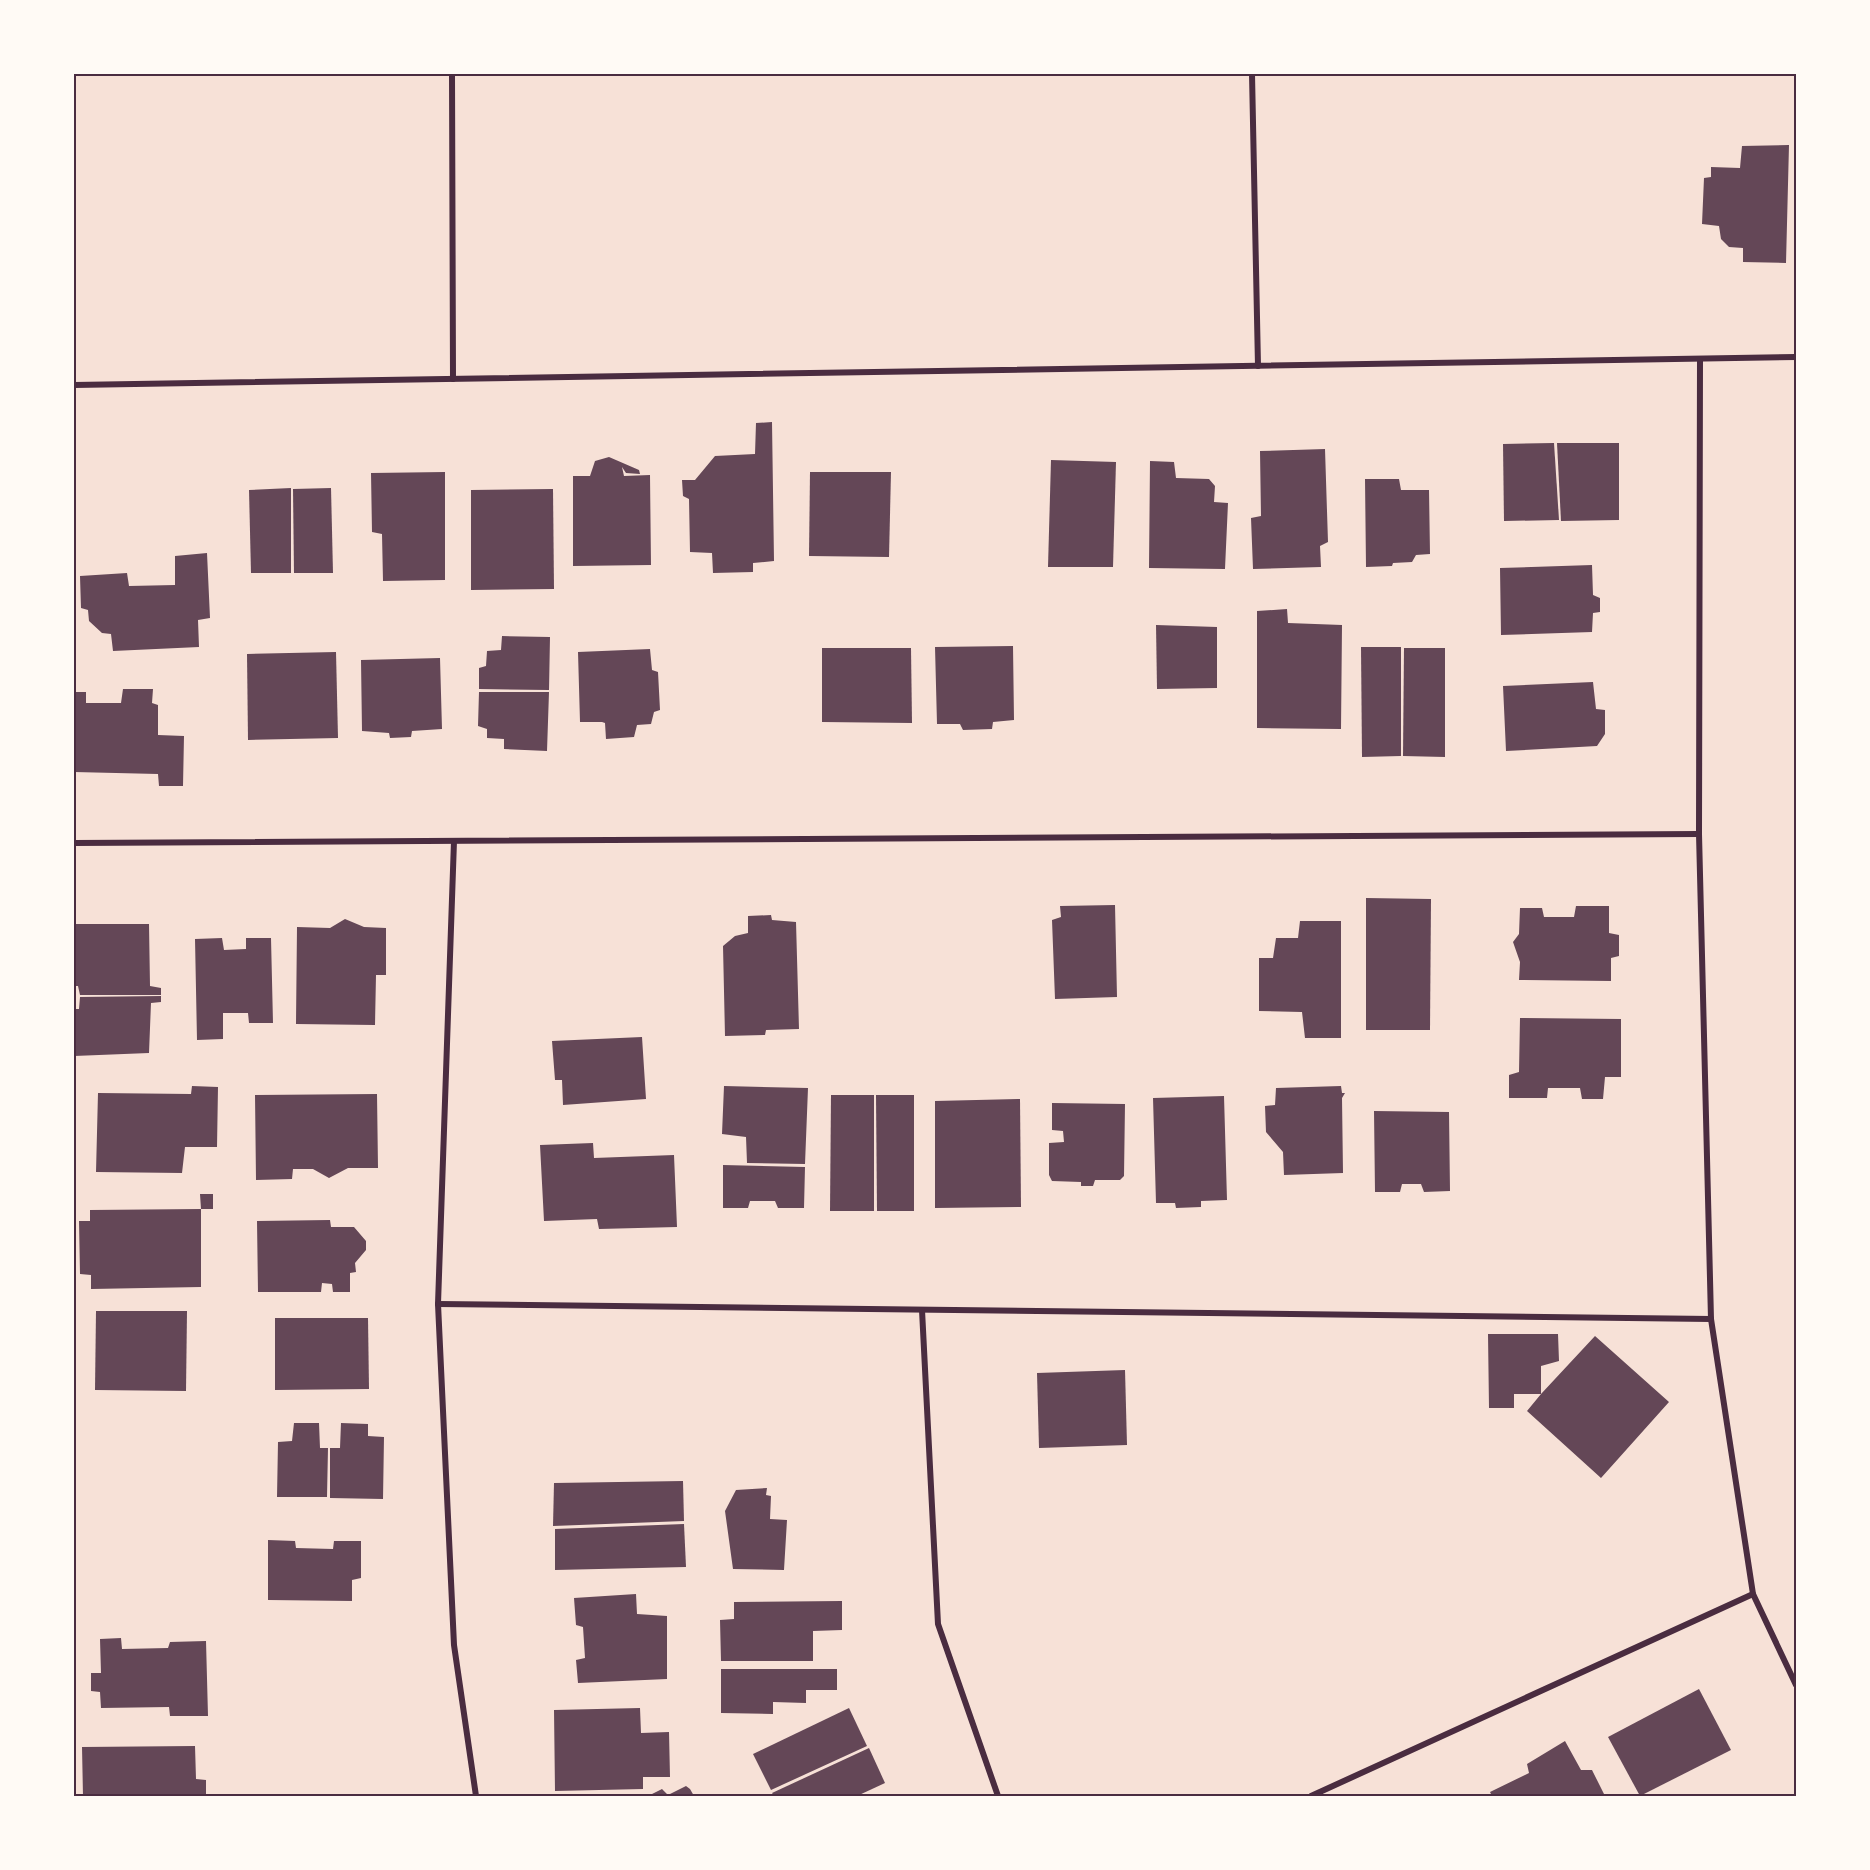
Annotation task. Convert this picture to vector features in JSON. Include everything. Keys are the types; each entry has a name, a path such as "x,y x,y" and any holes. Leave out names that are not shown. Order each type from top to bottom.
{"street":[{"path":"452,74 453,379"},
{"path":"1252,74 1258,366"},
{"path":"74,385 1797,357"},
{"path":"1700,359 1699,834 1711,1320 1753,1594 1797,1685"},
{"path":"74,843 1699,834"},
{"path":"454,841 438,1304 454,1645 476,1797"},
{"path":"438,1304 1711,1320"},
{"path":"922,1310 938,1624 998,1797"},
{"path":"1311,1797 1753,1594"}],"building":[{"path":"1789,145 1786,263 1743,262 1743,248 1729,247 1721,239 1719,226 1702,224 1704,178 1711,177 1711,167 1740,168 1742,146"},
{"path":"772,422 774,561 753,563 753,572 713,573 712,553 690,552 689,499 683,496 682,480 695,480 715,456 755,454 756,423"},
{"path":"1554,443 1559,520 1504,521 1503,444"},
{"path":"1557,443 1619,443 1619,520 1561,521"},
{"path":"1325,449 1328,542 1320,546 1321,567 1253,569 1251,518 1261,516 1260,451"},
{"path":"609,457 639,470 640,474 626,473 622,467 624,476 650,475 651,565 573,566 573,476 590,476 595,461"},
{"path":"1051,460 1116,462 1113,567 1048,567"},
{"path":"1150,461 1174,462 1176,478 1209,479 1215,486 1214,502 1228,503 1225,569 1149,568"},
{"path":"445,472 445,580 383,581 382,534 372,532 371,473"},
{"path":"810,472 891,472 889,557 809,556"},
{"path":"1365,479 1399,479 1401,490 1429,490 1430,554 1416,555 1412,562 1393,563 1392,566 1366,567"},
{"path":"291,488 291,573 251,573 249,490"},
{"path":"331,488 333,573 294,573 293,489"},
{"path":"553,489 554,589 471,590 471,490"},
{"path":"207,553 210,618 198,620 199,647 113,651 111,634 102,633 89,621 88,610 81,608 80,576 127,573 129,586 175,585 175,556"},
{"path":"1592,565 1593,595 1600,598 1600,612 1593,613 1592,632 1501,635 1500,568"},
{"path":"1287,609 1288,623 1342,625 1341,729 1257,728 1257,611"},
{"path":"1156,625 1217,627 1217,688 1157,689"},
{"path":"502,636 550,637 549,690 479,689 479,668 486,666 487,651 501,650"},
{"path":"1013,646 1014,720 993,722 992,729 963,730 960,724 937,724 935,647"},
{"path":"1361,647 1401,647 1401,756 1362,757"},
{"path":"822,648 911,648 912,723 822,722"},
{"path":"1404,648 1445,648 1445,757 1403,756"},
{"path":"650,649 652,670 658,672 660,710 654,712 651,724 637,725 634,737 606,739 605,723 580,722 578,652"},
{"path":"336,652 338,738 248,740 247,654"},
{"path":"440,658 442,729 412,731 411,737 390,738 389,733 362,731 361,660"},
{"path":"1593,682 1596,709 1605,710 1605,734 1597,746 1506,751 1503,686"},
{"path":"123,689 153,689 152,703 158,705 158,735 184,736 183,786 159,786 158,774 74,772 74,692 86,692 86,703 121,703"},
{"path":"479,692 549,692 547,751 504,749 504,739 487,738 487,729 478,726"},
{"path":"1366,898 1431,899 1430,1030 1366,1030"},
{"path":"1115,905 1117,997 1055,999 1052,920 1061,917 1060,906"},
{"path":"1576,906 1609,906 1609,933 1619,935 1619,956 1611,958 1611,981 1519,980 1520,962 1513,942 1519,934 1520,908 1542,908 1544,917 1574,917"},
{"path":"771,915 772,920 796,922 799,1029 766,1030 765,1035 725,1036 723,946 735,936 748,933 748,916"},
{"path":"345,919 364,927 386,928 386,975 376,975 375,1025 296,1024 297,927 330,928"},
{"path":"1300,921 1341,921 1341,1038 1305,1038 1302,1012 1259,1011 1259,958 1273,958 1276,938 1298,938"},
{"path":"74,924 149,924 150,986 161,988 161,995 80,995 78,986 74,986"},
{"path":"222,938 224,950 246,949 246,938 271,938 273,1023 249,1023 248,1013 223,1013 223,1039 197,1040 195,939"},
{"path":"161,996 161,1002 151,1003 149,1053 74,1056 74,1009 79,1009 80,997"},
{"path":"1520,1018 1621,1019 1621,1077 1605,1077 1603,1099 1582,1099 1580,1088 1548,1088 1547,1098 1509,1098 1509,1075 1519,1072"},
{"path":"642,1037 646,1099 563,1105 562,1080 555,1080 552,1041"},
{"path":"192,1086 218,1087 217,1147 185,1147 182,1173 96,1172 98,1093 191,1094"},
{"path":"724,1086 808,1088 805,1164 747,1163 746,1137 722,1134"},
{"path":"1341,1086 1342,1093 1345,1093 1342,1098 1343,1173 1284,1175 1283,1152 1266,1132 1265,1106 1275,1105 1276,1088"},
{"path":"377,1094 378,1168 348,1168 329,1178 313,1169 293,1169 292,1179 256,1180 255,1095"},
{"path":"831,1095 874,1095 874,1211 830,1211"},
{"path":"876,1095 914,1095 914,1211 877,1211"},
{"path":"1224,1096 1227,1200 1201,1201 1201,1207 1176,1208 1175,1203 1156,1203 1153,1098"},
{"path":"1020,1099 1021,1207 935,1208 935,1101"},
{"path":"1052,1103 1125,1104 1124,1176 1120,1180 1095,1180 1093,1186 1081,1186 1081,1182 1052,1181 1049,1175 1049,1143 1064,1142 1063,1131 1052,1130"},
{"path":"1374,1111 1449,1112 1450,1191 1424,1192 1421,1184 1402,1184 1400,1192 1375,1192"},
{"path":"593,1143 594,1158 674,1155 677,1227 599,1229 597,1219 544,1221 540,1145"},
{"path":"723,1165 805,1167 804,1208 778,1208 775,1201 750,1201 748,1208 723,1208"},
{"path":"200,1194 213,1194 213,1209 201,1209"},
{"path":"201,1209 201,1287 91,1289 91,1275 80,1274 79,1221 90,1221 90,1210"},
{"path":"330,1220 331,1227 354,1227 366,1241 366,1250 355,1263 356,1272 350,1273 350,1292 333,1292 332,1284 322,1283 321,1292 258,1292 257,1221"},
{"path":"96,1311 187,1311 186,1391 95,1390"},
{"path":"275,1318 368,1318 369,1389 275,1390"},
{"path":"1488,1334 1558,1334 1559,1361 1541,1366 1541,1394 1514,1394 1514,1408 1489,1408"},
{"path":"1595,1336 1669,1402 1601,1478 1527,1411"},
{"path":"1125,1370 1127,1445 1039,1448 1037,1373"},
{"path":"294,1423 319,1423 320,1448 328,1448 327,1497 277,1497 278,1442 292,1441"},
{"path":"341,1423 368,1424 368,1436 384,1437 383,1499 330,1498 330,1448 340,1448"},
{"path":"683,1481 684,1521 553,1526 554,1483"},
{"path":"767,1488 766,1495 771,1496 770,1519 787,1520 784,1570 733,1569 725,1511 736,1490"},
{"path":"684,1524 686,1567 555,1570 555,1529"},
{"path":"268,1540 295,1541 296,1548 333,1549 334,1541 361,1541 361,1578 352,1580 352,1601 268,1600"},
{"path":"636,1594 637,1614 667,1616 667,1679 578,1683 576,1660 585,1658 583,1627 576,1625 574,1598"},
{"path":"842,1601 842,1630 813,1631 813,1661 721,1661 720,1620 734,1619 734,1602"},
{"path":"121,1638 122,1649 168,1648 170,1642 206,1641 208,1716 170,1716 169,1707 101,1708 100,1692 91,1691 91,1673 101,1673 100,1639"},
{"path":"721,1669 837,1669 837,1690 806,1690 806,1703 773,1702 773,1714 721,1713"},
{"path":"1699,1689 1731,1750 1640,1796 1608,1737"},
{"path":"640,1708 641,1733 669,1732 670,1777 643,1777 643,1789 555,1791 554,1710"},
{"path":"849,1708 867,1746 771,1790 753,1754"},
{"path":"1565,1741 1581,1770 1592,1770 1605,1796 1492,1796 1490,1792 1529,1773 1527,1764"},
{"path":"195,1746 196,1779 206,1780 206,1796 83,1796 82,1747"},
{"path":"869,1748 885,1783 857,1796 774,1796 772,1793"},
{"path":"686,1786 694,1796 648,1796 662,1789 668,1795"}]}
